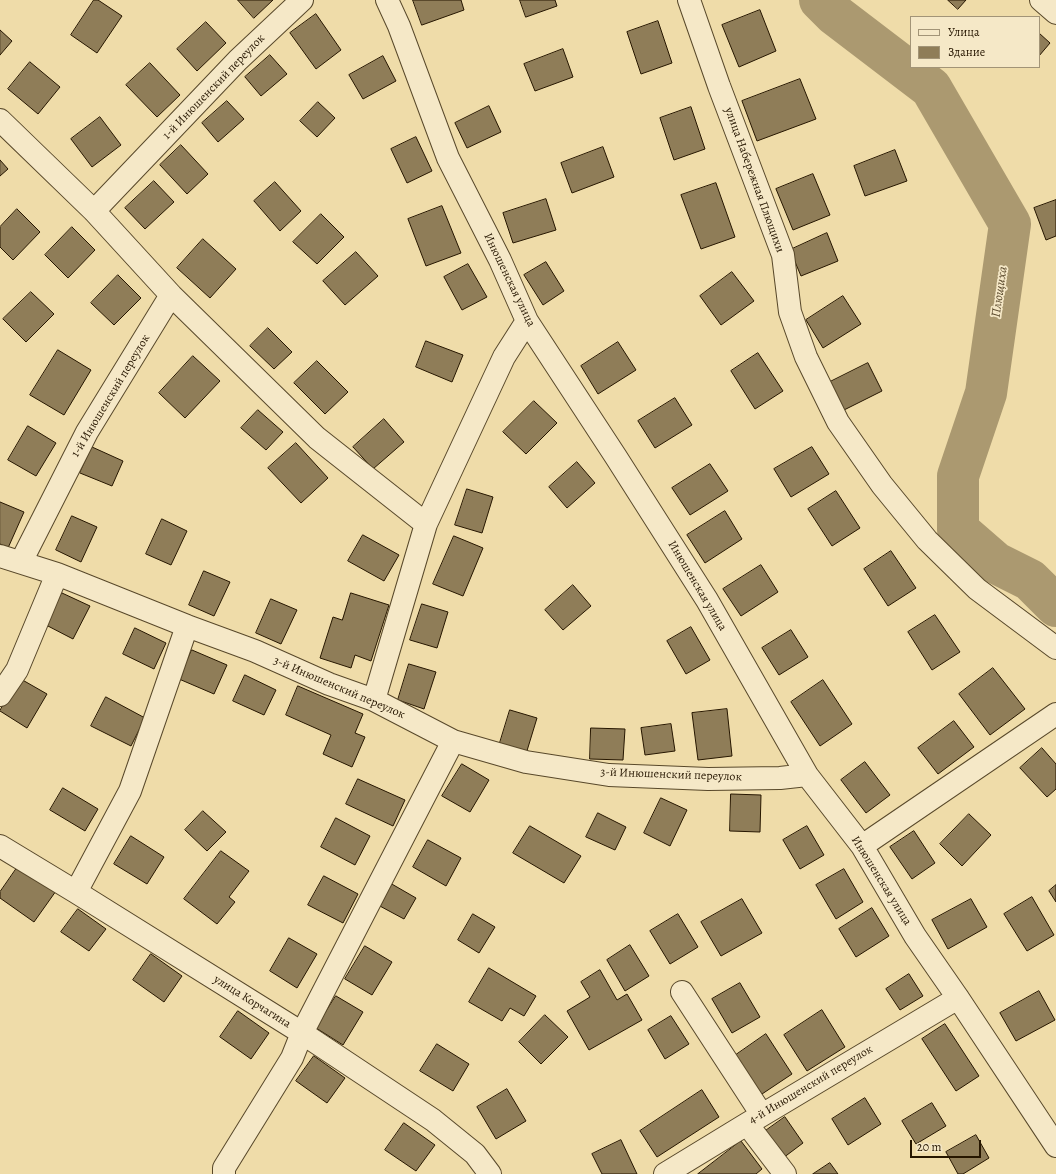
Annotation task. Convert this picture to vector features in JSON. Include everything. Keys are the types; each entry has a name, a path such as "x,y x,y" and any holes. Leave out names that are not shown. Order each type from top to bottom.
{"street":[{"name":"1-й Инюшенский переулок","path":"94,211 238,60 302,0"},
{"name":"Инюшенская улица","path":"387,0 399,26 448,158 500,260 527,322 616,457 707,600 807,775 862,846 915,936 1056,1146"},
{"name":"улица Набережная Плющихи","path":"689,0 719,86 783,255 790,312 806,357 838,422 882,485 927,540 977,589 1056,648"},
{"path":"1041,0 1056,13"},
{"path":"0,120 94,211 171,295 317,438 426,524"},
{"name":"1-й Инюшенский переулок","path":"21,562 87,432 171,295"},
{"path":"374,700 426,524 504,357 527,322"},
{"name":"3-й Инюшенский переулок","path":"0,556 57,574 187,626 255,651 330,684 374,700 453,741 526,762 609,775 708,779 780,778 807,775"},
{"path":"0,695 17,670 57,574"},
{"path":"76,892 130,791 187,626"},
{"path":"862,846 1056,714"},
{"path":"224,1174 224,1168 292,1058 302,1033 453,741"},
{"name":"улица Корчагина","path":"0,846 302,1033 433,1120 475,1154 490,1174"},
{"path":"682,992 785,1174"},
{"name":"4-й Инюшенский переулок","path":"665,1174 754,1119 958,998"}],"building":[{"path":"94,0 98,0 122,16 97,53 71,35"},
{"path":"238,0 273,0 254,18"},
{"path":"413,0 461,0 464,10 422,25"},
{"path":"520,0 555,0 557,6 526,17"},
{"path":"948,0 966,0 958,9"},
{"path":"760,10 776,51 739,67 722,25"},
{"path":"316,14 341,50 316,69 290,33"},
{"path":"658,21 672,63 641,74 627,32"},
{"path":"206,22 226,43 197,71 177,49"},
{"path":"0,30 12,41 0,55"},
{"path":"1040,34 1050,43 1040,55"},
{"path":"563,49 573,77 535,91 524,64"},
{"path":"270,55 287,74 261,96 245,77"},
{"path":"383,56 396,81 363,99 349,75"},
{"path":"30,62 60,87 38,114 8,89"},
{"path":"150,63 180,95 157,117 126,85"},
{"path":"800,79 816,119 757,141 742,101"},
{"path":"227,101 244,119 218,142 202,123"},
{"path":"318,102 335,118 317,137 300,121"},
{"path":"489,106 501,132 467,148 455,123"},
{"path":"691,107 705,149 674,160 660,118"},
{"path":"100,117 121,145 92,167 71,139"},
{"path":"416,137 432,171 407,183 391,149"},
{"path":"181,145 208,174 187,194 160,165"},
{"path":"603,147 614,177 572,193 561,163"},
{"path":"895,150 907,181 865,196 854,166"},
{"path":"0,160 8,169 0,176"},
{"path":"813,174 830,215 793,230 776,189"},
{"path":"154,181 174,202 145,229 125,208"},
{"path":"275,182 301,211 280,231 254,201"},
{"path":"716,183 735,237 701,249 681,195"},
{"path":"546,199 556,230 513,243 503,213"},
{"path":"1056,200 1056,236 1046,240 1034,208"},
{"path":"442,206 461,253 426,266 408,219"},
{"path":"17,209 40,232 13,260 0,247 0,227"},
{"path":"321,214 344,237 317,264 293,242"},
{"path":"72,227 95,250 68,278 45,255"},
{"path":"827,233 838,261 801,276 790,250"},
{"path":"203,239 236,269 210,298 177,268"},
{"path":"356,252 378,276 345,305 323,281"},
{"path":"546,262 564,291 543,305 524,275"},
{"path":"468,264 487,297 462,310 444,277"},
{"path":"732,272 754,301 721,325 700,296"},
{"path":"118,275 141,298 114,325 91,303"},
{"path":"31,292 54,314 26,342 3,319"},
{"path":"843,296 861,324 823,348 806,320"},
{"path":"268,328 292,352 274,369 250,346"},
{"path":"426,341 463,355 452,382 416,367"},
{"path":"618,342 636,370 598,394 581,366"},
{"path":"58,350 91,370 64,415 30,395"},
{"path":"758,353 783,391 755,409 731,371"},
{"path":"193,356 220,381 185,418 159,393"},
{"path":"317,361 348,392 325,414 294,383"},
{"path":"868,363 882,391 844,410 830,382"},
{"path":"675,398 692,425 655,448 638,421"},
{"path":"534,401 557,423 526,454 503,432"},
{"path":"258,410 283,432 266,450 241,428"},
{"path":"384,419 404,442 373,469 353,447"},
{"path":"28,426 56,443 36,476 8,460"},
{"path":"296,443 328,478 301,503 268,468"},
{"path":"92,447 123,461 112,486 80,473"},
{"path":"812,447 829,474 791,497 774,469"},
{"path":"577,462 595,483 567,508 549,487"},
{"path":"710,464 728,491 690,515 672,488"},
{"path":"467,489 493,497 482,533 455,525"},
{"path":"836,491 860,528 832,546 808,509"},
{"path":"0,502 24,512 8,548 0,544"},
{"path":"725,511 742,539 705,563 687,535"},
{"path":"72,516 97,527 81,562 56,550"},
{"path":"162,519 187,531 171,565 146,554"},
{"path":"363,535 399,555 384,581 348,561"},
{"path":"454,536 483,548 463,596 433,584"},
{"path":"891,551 916,588 888,606 864,569"},
{"path":"761,565 778,592 741,616 723,589"},
{"path":"204,571 230,582 214,616 189,605"},
{"path":"573,585 591,606 563,630 545,610"},
{"path":"62,593 90,606 73,639 46,625"},
{"path":"351,593 389,605 371,661 355,655 351,668 320,658 333,617 342,620"},
{"path":"271,599 297,610 281,644 256,633"},
{"path":"422,604 448,612 437,648 410,640"},
{"path":"935,615 960,652 932,670 908,632"},
{"path":"691,627 710,660 686,674 667,641"},
{"path":"135,628 166,643 154,669 123,654"},
{"path":"791,630 808,657 779,675 762,648"},
{"path":"192,650 227,665 214,694 179,679"},
{"path":"409,664 436,672 424,709 398,700"},
{"path":"993,668 1025,709 990,735 959,694"},
{"path":"245,675 276,690 264,715 233,701"},
{"path":"19,678 47,694 27,728 0,711"},
{"path":"823,680 852,724 820,746 791,702"},
{"path":"298,686 363,714 355,733 365,737 352,767 323,754 331,735 286,715"},
{"path":"106,697 145,718 131,746 91,726"},
{"path":"727,709 732,756 698,760 692,713"},
{"path":"510,710 537,718 526,754 499,746"},
{"path":"954,721 974,747 938,774 918,748"},
{"path":"671,724 675,751 645,755 641,728"},
{"path":"591,728 625,729 623,760 590,759"},
{"path":"1042,748 1056,764 1056,789 1047,797 1020,768"},
{"path":"865,762 890,795 866,813 841,780"},
{"path":"462,764 489,780 470,812 442,796"},
{"path":"358,779 405,800 393,826 346,804"},
{"path":"63,788 98,809 85,831 50,810"},
{"path":"731,794 761,795 760,832 730,831"},
{"path":"661,798 687,810 670,846 644,833"},
{"path":"203,811 226,832 207,851 185,830"},
{"path":"598,813 626,827 615,850 586,837"},
{"path":"969,814 991,835 962,866 940,844"},
{"path":"336,818 370,836 355,865 321,847"},
{"path":"530,826 581,856 564,883 513,853"},
{"path":"807,826 824,855 800,869 783,840"},
{"path":"914,831 935,863 912,879 890,847"},
{"path":"131,836 164,857 147,884 114,864"},
{"path":"428,840 461,858 446,886 413,867"},
{"path":"221,851 249,871 229,897 235,902 217,924 184,899"},
{"path":"19,865 56,891 34,922 0,898 0,892"},
{"path":"844,869 863,902 836,919 816,885"},
{"path":"324,876 358,894 343,923 308,905"},
{"path":"390,883 416,898 404,919 378,905"},
{"path":"1056,885 1056,902 1049,891"},
{"path":"1032,897 1054,935 1027,951 1004,914"},
{"path":"742,899 762,933 721,956 701,922"},
{"path":"971,899 987,927 948,949 932,920"},
{"path":"872,908 889,936 856,957 839,929"},
{"path":"78,909 106,929 89,951 61,932"},
{"path":"473,914 495,927 479,953 458,940"},
{"path":"678,914 698,947 670,964 650,931"},
{"path":"289,938 317,954 297,988 270,971"},
{"path":"630,945 649,976 625,991 607,960"},
{"path":"365,946 392,962 372,995 345,979"},
{"path":"151,954 182,976 164,1002 133,980"},
{"path":"489,968 536,996 524,1016 510,1008 502,1021 469,1002"},
{"path":"600,970 617,1000 627,994 642,1020 589,1050 567,1011 590,997 581,982"},
{"path":"909,974 923,996 900,1010 886,989"},
{"path":"740,983 760,1017 732,1033 712,999"},
{"path":"1039,991 1055,1020 1016,1041 1000,1013"},
{"path":"336,996 363,1012 343,1045 316,1028"},
{"path":"822,1010 845,1047 807,1071 784,1035"},
{"path":"238,1011 269,1033 251,1059 220,1037"},
{"path":"545,1015 568,1037 541,1064 519,1042"},
{"path":"671,1016 689,1044 665,1059 648,1030"},
{"path":"945,1024 979,1076 956,1091 922,1039"},
{"path":"766,1034 792,1074 759,1096 733,1057"},
{"path":"437,1044 469,1064 453,1091 420,1071"},
{"path":"314,1056 345,1078 327,1103 296,1081"},
{"path":"507,1089 526,1121 496,1139 477,1107"},
{"path":"702,1090 719,1117 657,1157 640,1131"},
{"path":"865,1098 881,1124 848,1145 832,1119"},
{"path":"932,1103 946,1126 916,1144 902,1121"},
{"path":"785,1117 803,1143 783,1158 764,1132"},
{"path":"404,1123 435,1145 416,1171 385,1150"},
{"path":"976,1135 989,1158 963,1174 958,1174 946,1152"},
{"path":"621,1140 637,1174 602,1174 592,1154"},
{"path":"741,1141 762,1169 756,1174 698,1174"},
{"path":"830,1163 838,1174 813,1174"}],"waterway":[{"name":"Плющиха","path":"820,0 834,14 931,88 1010,224 986,393 958,476 958,530 996,563 1030,580 1056,606"}]}
